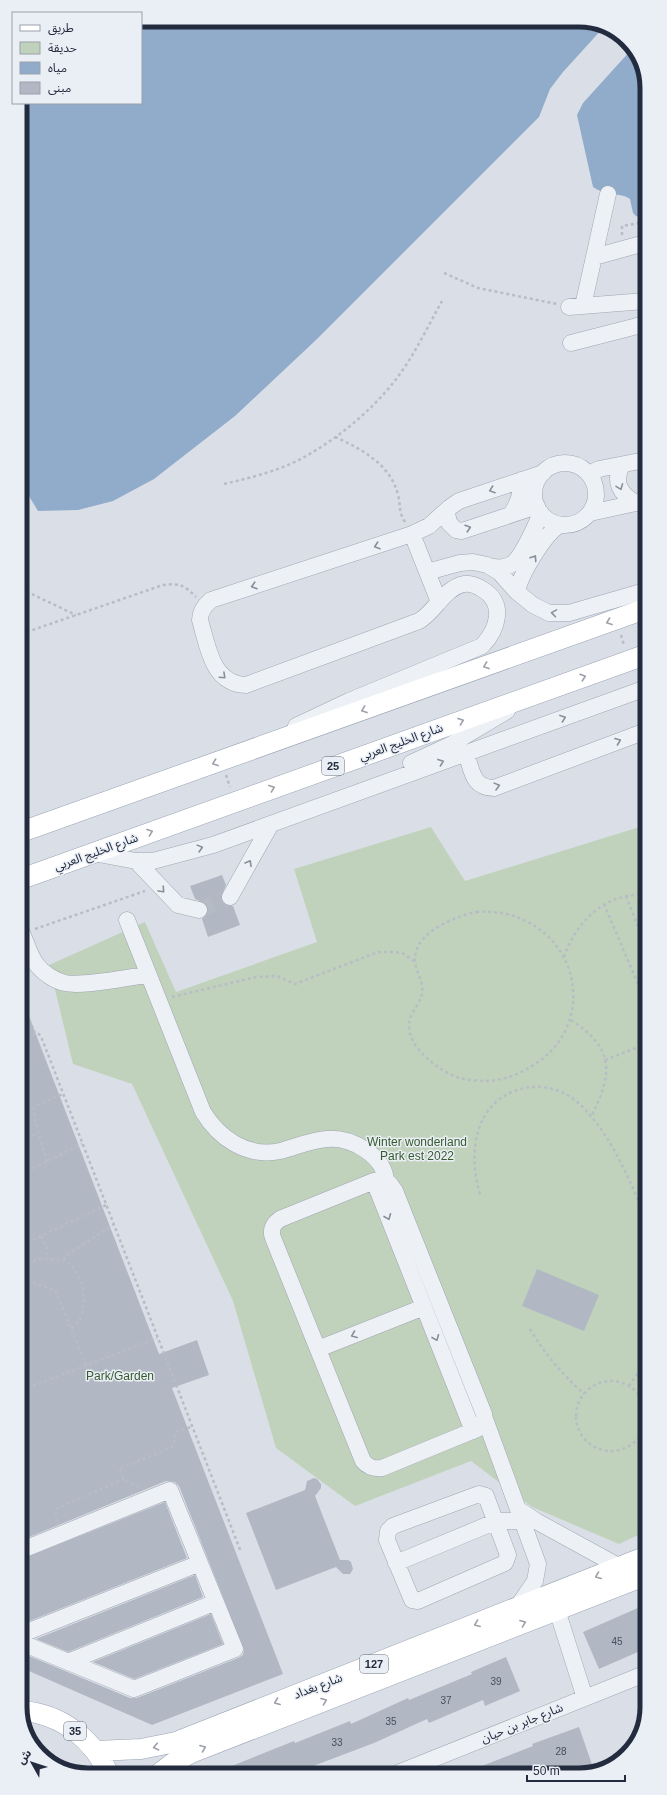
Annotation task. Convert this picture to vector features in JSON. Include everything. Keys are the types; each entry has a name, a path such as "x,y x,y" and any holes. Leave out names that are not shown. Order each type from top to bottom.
{"main road":[{"path":"27,830 640,611"},
{"name":"شارع الخليج العربي","path":"27,877 234,801 637,658"},
{"name":"شارع بغداد","path":"96,1750 142,1750 176,1742 640,1559"},
{"name":"شارع بغداد","path":"165,1768 191,1753 640,1577"},
{"name":"35","path":"28,1712 44,1715 59,1721 85,1738 96,1750 105,1768"}],"street":[{"path":"608,194 594,257 576,306 640,301"},
{"path":"594,257 640,245"},
{"path":"571,343 640,325"},
{"path":"589,474 599,469 640,461"},
{"path":"245,752 349,701 482,646 489,638 495,627 498,610 496,603 486,591 471,584 464,584 452,590 419,621 246,685 230,682 221,676 216,668 200,620 201,612 211,600 412,534 430,526 449,508 459,502 543,473 551,467 566,463 581,467 589,474 596,489 596,497 590,513"},
{"path":"622,465 618,477 620,489 623,494 640,502"},
{"path":"427,572 467,562 493,567 506,566 517,559 536,526 539,510 535,488 543,473"},
{"path":"511,514 516,508 521,494 521,480"},
{"path":"539,510 553,523 560,525 577,523 590,513 640,502"},
{"path":"449,508 447,513 448,523 456,530 462,531 511,514 539,510"},
{"path":"517,592 521,578 552,530 560,525"},
{"path":"412,534 439,602"},
{"path":"493,567 517,592 537,608 558,614 569,613 640,592"},
{"path":"93,853 136,861 154,861 213,845 640,690"},
{"path":"331,802 450,745 534,694"},
{"path":"466,753 474,777 479,784 485,788 494,788 640,733"},
{"path":"230,897 271,824"},
{"path":"136,861 159,887 178,905 199,910"},
{"path":"126,920 204,1112 211,1124 222,1135 234,1144 263,1152 278,1151 318,1140 342,1140 353,1144 374,1156 382,1165 386,1174 380,1181 280,1219 272,1227 273,1238 363,1461 371,1468 382,1468 473,1431 481,1427 484,1419"},
{"path":"27,946 30,955 38,966 51,977 65,983 84,983 148,975"},
{"path":"380,1181 424,1307 473,1431"},
{"path":"380,1181 395,1191 484,1414 484,1419 538,1564 535,1582 516,1609"},
{"path":"318,1349 424,1307"},
{"path":"27,1548 170,1490 235,1649 134,1689 27,1645"},
{"path":"479,1494 486,1496 497,1521 508,1555 505,1563 418,1601 410,1598 386,1535 393,1526 479,1494"},
{"path":"396,1563 497,1521 520,1515 536,1521 620,1567"},
{"path":"27,1632 200,1563"},
{"path":"68,1662 216,1602"},
{"path":"557,1610 586,1698"},
{"name":"شارع جابر بن حيان","path":"413,1768 640,1676"}],"path":[{"path":"620,250 622,226 640,223"},
{"path":"444,273 478,288 576,306"},
{"path":"224,484 259,476 297,461 335,437 370,409 398,377 442,301"},
{"path":"335,437 370,455 392,477 399,496 400,513 412,534"},
{"path":"27,632 162,585 175,584 186,587 205,606"},
{"path":"27,592 76,615"},
{"path":"616,620 637,658"},
{"path":"222,760 234,801"},
{"path":"27,930 159,887"},
{"path":"564,957 570,941 579,927 595,910 604,904 626,896 640,895"},
{"path":"626,896 640,931"},
{"path":"604,904 640,988"},
{"path":"489,912 515,916 538,928 548,936 564,957 569,969 573,988 571,1020 565,1033 553,1049 538,1063 526,1070 514,1076 487,1081 460,1078 447,1073 436,1065 423,1054 411,1037 409,1020 420,1001 422,987 415,961 415,954 420,943 440,925 464,915 489,912"},
{"path":"168,998 256,977 277,976 295,984 378,952 400,953 415,961"},
{"path":"27,1014 35,1033 39,1034 42,1039 191,1427 241,1552"},
{"path":"571,1020 592,1035 598,1043 605,1060 606,1080 604,1090 590,1117"},
{"path":"27,1037 35,1033"},
{"path":"605,1060 640,1046"},
{"path":"480,1194 474,1165 477,1135 485,1114 501,1098 520,1089 530,1087 550,1088 568,1096 590,1117 618,1158 640,1204"},
{"path":"47,1162 33,1109 37,1105 63,1094"},
{"path":"27,1139 38,1132"},
{"path":"27,1172 82,1144"},
{"path":"27,1243 106,1205"},
{"path":"64,1260 67,1255 113,1225"},
{"path":"41,1236 47,1249 48,1260"},
{"path":"27,1264 38,1259 64,1260 70,1264 77,1273 82,1283 84,1298 82,1314 78,1323 71,1329"},
{"path":"27,1281 55,1290 86,1365"},
{"path":"530,1329 548,1357 584,1394"},
{"path":"27,1388 157,1338"},
{"path":"629,1386 640,1370"},
{"path":"640,1396 629,1386 621,1383 605,1382 597,1384 584,1394 577,1408 576,1416 578,1428 584,1439 590,1445 605,1451 621,1450 629,1447 640,1435"},
{"path":"144,1501 139,1487 124,1479 119,1469 172,1448 175,1432 191,1427"},
{"path":"63,1534 55,1515 55,1511 58,1508 124,1479"}],"green space":[{"name":"Winter wonderland Park est 2022","path":"431,827 465,881 640,827 640,1534 619,1544 532,1507 471,1461 355,1506 276,1448 233,1301 132,1084 73,1064 49,965 145,922 176,992 317,942 294,869"}],"water":[{"path":"142,27 583,27 600,31 563,72 550,89 539,117 316,340 235,416 154,479 113,501 78,510 38,511 27,493 27,104 142,104"},
{"path":"629,52 638,72 640,88 640,217 633,213 630,199 622,195 602,192 593,187 577,115 583,103"}],"building":[{"path":"222,875 226,885 221,897 222,901 226,905 233,906 240,925 208,937 202,919 208,913 208,907 205,903 195,899 190,886"},
{"path":"27,1011 159,1354 197,1340 209,1375 172,1388 283,1674 152,1725 27,1670 27,1655 130,1698 137,1698 243,1655 244,1650 179,1486 175,1482 166,1481 27,1538"},
{"path":"537,1269 599,1295 584,1331 522,1306"},
{"path":"314,1478 321,1484 321,1488 315,1496 340,1560 348,1560 351,1562 353,1569 350,1574 343,1574 336,1567 276,1590 246,1513 305,1490 307,1481"},
{"path":"165,1502 187,1558 27,1622 27,1557"},
{"path":"195,1575 203,1597 68,1652 36,1639"},
{"path":"640,1607 640,1651 599,1669 583,1632"},
{"path":"211,1614 223,1644 134,1679 93,1662"},
{"path":"506,1657 520,1691 485,1706 483,1700 429,1723 427,1719 374,1743 308,1768 227,1768 294,1741 295,1743 350,1721 351,1724 408,1698 409,1700 472,1674 471,1672"},
{"path":"579,1727 593,1766 579,1768 477,1768 533,1746 532,1744"}],"tunnel":[{"path":"199,910 230,897"}],"park label":[{"name":"Park/Garden","path":"120,1376"}]}
